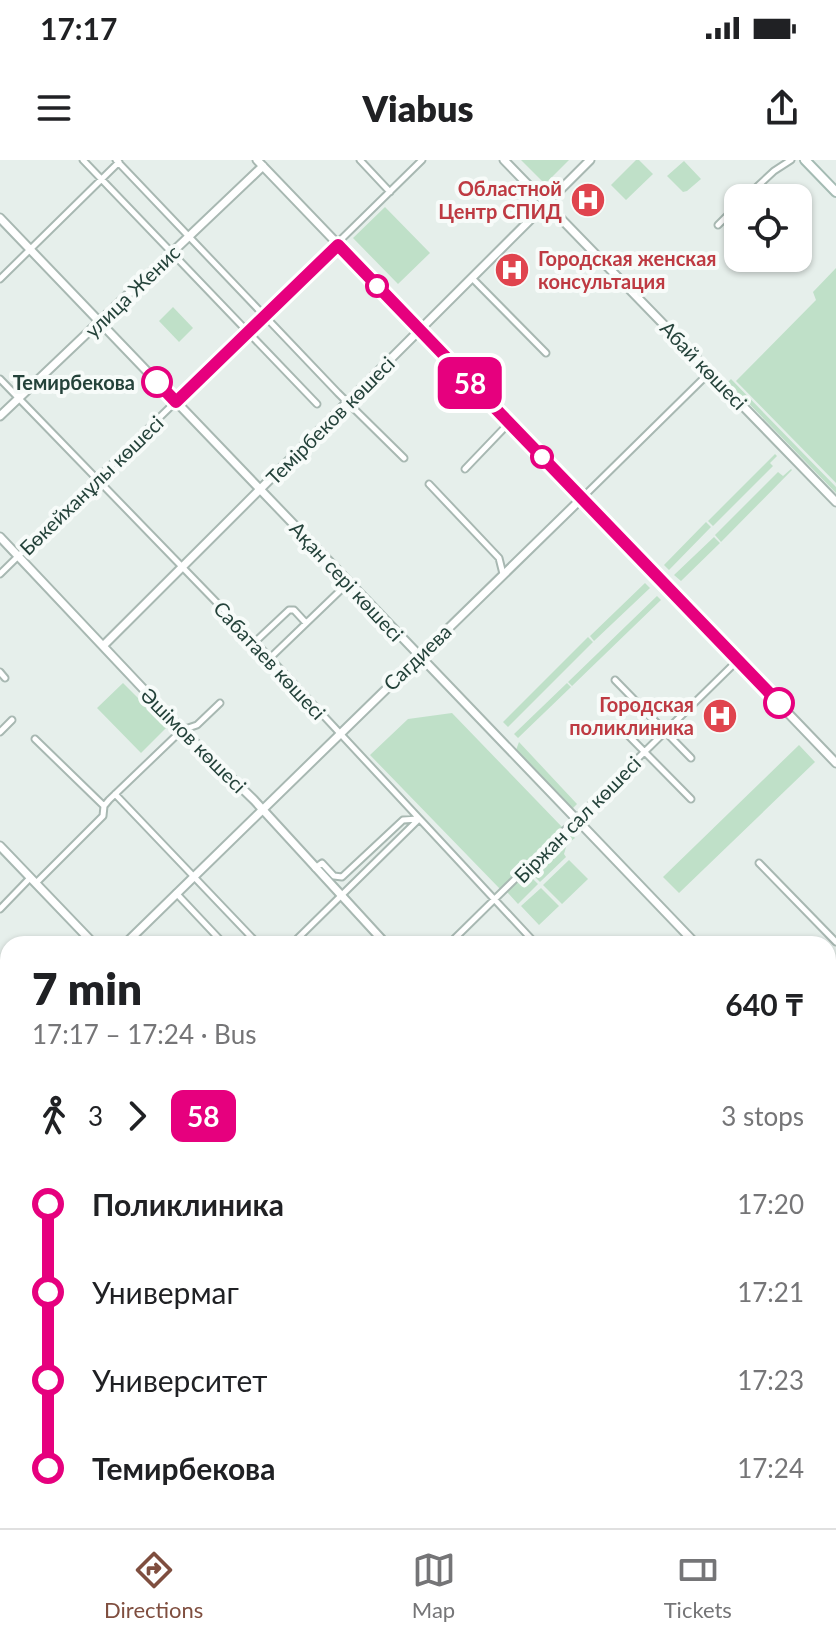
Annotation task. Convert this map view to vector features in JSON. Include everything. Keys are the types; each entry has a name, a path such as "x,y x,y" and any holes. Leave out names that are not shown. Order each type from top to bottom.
{"main road":[{"path":"805,160 836,192"}],"street":[{"path":"83,160 317,404"},
{"path":"360,160 390,192"},
{"name":"Бөкейханұлы көшесі","path":"0,574 422,160"},
{"name":"Абай көшесі","path":"504,160 836,502"},
{"name":"Темірбеков көшесі","path":"103,646 590,160"},
{"path":"760,184 791,160"},
{"path":"0,279 118,161 404,458"},
{"path":"259,162 836,763"},
{"name":"улица Женис","path":"0,416 190,236 259,162"},
{"name":"Ақан сері көшесі","path":"0,218 688,936"},
{"path":"718,225 724,219"},
{"path":"472,278 546,353"},
{"name":"Сагдиева","path":"133,936 710,372"},
{"name":"Сабатаев көшесі","path":"0,379 255,642 529,936"},
{"path":"465,469 509,423"},
{"path":"429,484 499,558 503,574"},
{"name":"Әшімов көшесі","path":"0,537 378,936"},
{"path":"270,658 349,582"},
{"path":"255,642 291,609 306,623"},
{"name":"Біржан сал көшесі","path":"457,936 738,660"},
{"path":"0,672 5,678"},
{"path":"615,680 691,758"},
{"path":"0,909 103,816 104,806 115,794 182,730 197,725 220,703"},
{"path":"0,732 12,720"},
{"path":"617,728 622,729 691,799"},
{"path":"35,739 104,806"},
{"path":"115,794 250,936"},
{"path":"315,868 322,863 334,876 342,877 403,820 419,819"},
{"path":"300,936 419,819"},
{"path":"0,846 86,936"},
{"path":"759,863 830,936"},
{"path":"176,893 216,936"}],"green space":[{"path":"521,160 569,160 545,184"},
{"path":"636,160 653,174 626,200 611,185"},
{"path":"684,161 701,179 683,192 667,176"},
{"path":"385,207 430,253 398,284 353,238"},
{"path":"836,268 836,483 736,381 816,300 813,292"},
{"path":"173,307 193,328 179,342 159,321"},
{"path":"731,379 836,487 836,493 728,382"},
{"path":"775,454 777,456 770,463 773,466 713,526 708,521"},
{"path":"791,469 721,542 715,535 778,472 783,476"},
{"path":"706,522 711,527 669,570 664,565"},
{"path":"714,537 720,543 681,581 674,575"},
{"path":"645,583 650,588 594,641 590,636"},
{"path":"657,596 661,600 572,686 568,682"},
{"path":"588,637 593,642 508,727 503,722"},
{"path":"123,683 167,727 141,753 97,708"},
{"path":"567,683 571,687 518,738 514,734"},
{"path":"452,713 563,828 500,889 370,755 408,719"},
{"path":"519,742 577,804 572,809 516,750"},
{"path":"799,745 815,762 679,893 663,877"},
{"path":"569,831 575,838 567,844 566,857 540,882 529,871"},
{"path":"569,860 588,879 562,904 543,885"},
{"path":"527,873 538,884 518,904 507,892"},
{"path":"541,888 559,906 539,925 521,906"}],"bus line":[{"name":"58","path":"157,382 176,402 338,245 779,703"}],"place":[{"name":"Областной Центр СПИД","path":"588,200"},
{"name":"Городская женская консультация","path":"512,270"},
{"name":"Темирбекова","path":"157,382"},
{"name":"Городская поликлиника","path":"720,716"}]}
